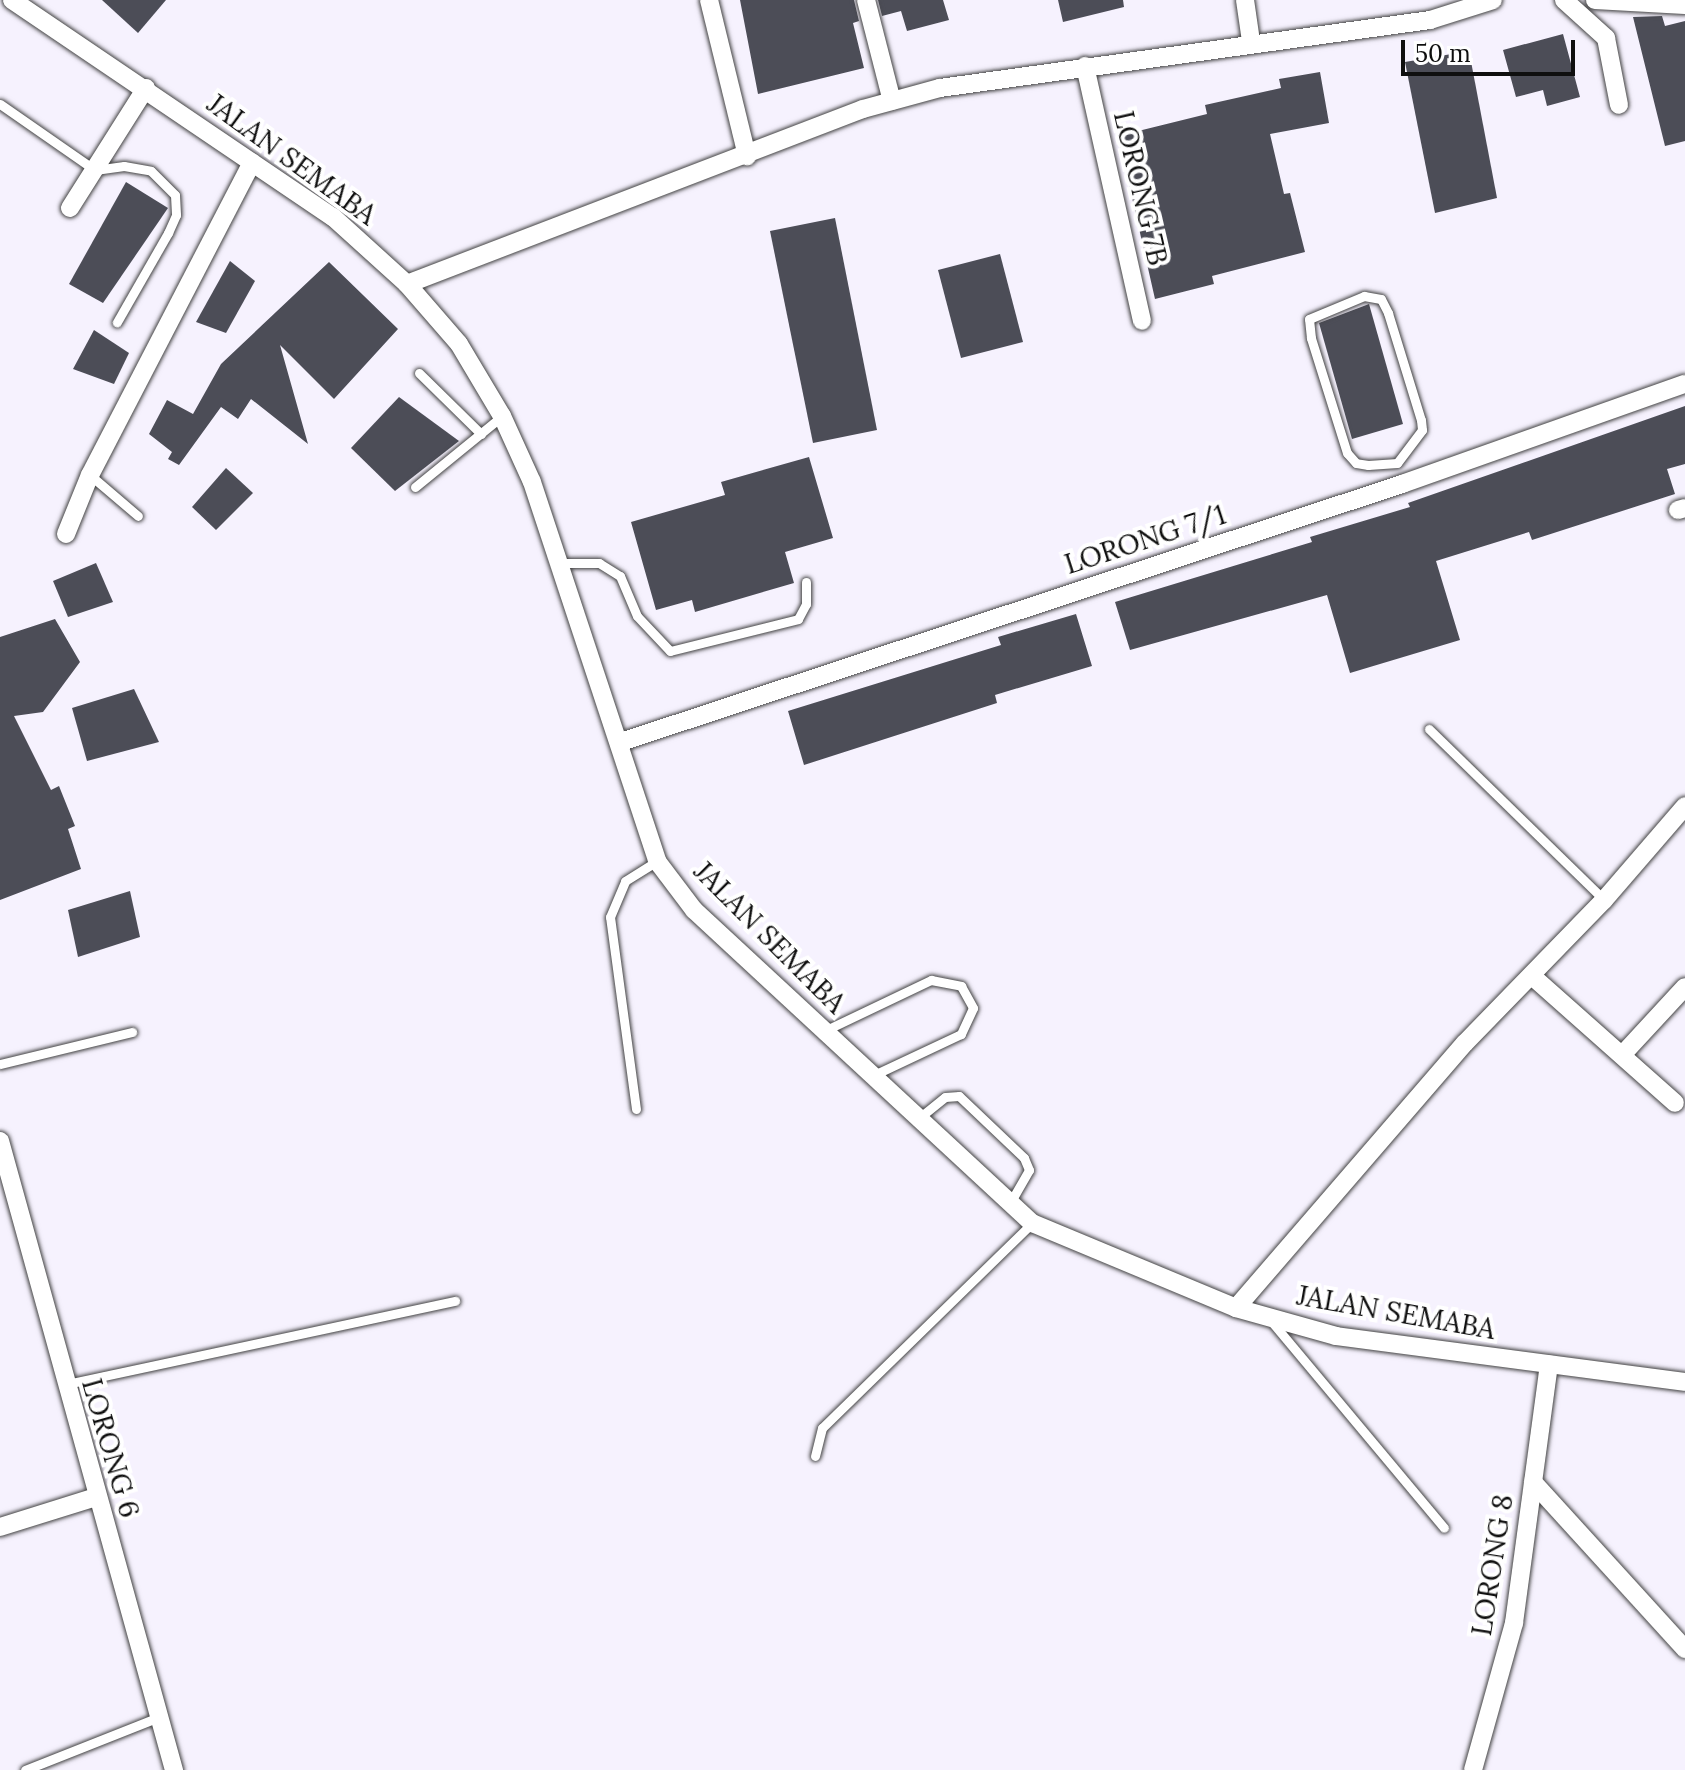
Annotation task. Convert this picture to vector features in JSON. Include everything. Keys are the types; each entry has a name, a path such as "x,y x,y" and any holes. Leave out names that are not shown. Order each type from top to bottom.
{"street":[{"name":"JALAN SEMABA","path":"12,0 333,217 407,284 459,344 502,416 532,482 621,742 657,861 694,910 1032,1223 1236,1308 1336,1336 1685,1382"},
{"path":"709,0 747,156"},
{"path":"866,0 892,101"},
{"path":"1245,0 1251,41"},
{"path":"407,284 892,101 940,88 1251,41 1430,20 1493,0"},
{"path":"1564,0 1606,38 1619,105"},
{"path":"1595,0 1685,5"},
{"name":"LORONG 7B","path":"1085,66 1142,321"},
{"path":"70,208 146,88"},
{"path":"66,534 90,475 252,162"},
{"name":"LORONG 7/1","path":"621,742 1402,484 1685,384"},
{"path":"1236,1308 1465,1043 1604,900 1684,809"},
{"path":"1532,976 1675,1103"},
{"path":"1623,1054 1685,987"},
{"name":"LORONG 6","path":"0,1141 6,1179 174,1770"},
{"name":"LORONG 8","path":"1473,1770 1506,1661 1549,1364"},
{"path":"1533,1482 1685,1649"},
{"path":"0,1527 96,1497"}],"lane":[{"path":"0,104 95,170 124,166 151,171 175,195 176,215 168,233 117,322"},
{"path":"1364,296 1381,299 1388,313 1422,430 1397,463 1356,463 1347,453 1311,338 1309,319 1320,310 1364,296"},
{"path":"419,373 481,434"},
{"path":"415,487 502,416"},
{"path":"1397,463 1402,484"},
{"path":"90,475 138,516"},
{"path":"558,563 599,563 620,576 637,616 670,651 798,619 806,604 806,582"},
{"path":"1429,729 1604,900"},
{"path":"636,1109 610,917 625,881 657,861"},
{"path":"824,1031 931,980 961,986 973,1008 961,1034 872,1076"},
{"path":"0,1064 132,1032"},
{"path":"919,1118 945,1097 959,1096 1024,1158 1029,1170 1010,1204"},
{"path":"815,1456 822,1428 1032,1223"},
{"path":"64,1385 455,1301"},
{"path":"1267,1317 1444,1528"},
{"path":"25,1770 159,1717"}],"building":[{"path":"102,0 166,0 138,33"},
{"path":"740,0 854,0 859,21 853,23 864,68 758,94"},
{"path":"878,0 943,0 949,20 907,31 901,11 882,16"},
{"path":"1058,0 1123,0 1124,7 1063,22"},
{"path":"1662,16 1665,26 1685,21 1685,141 1665,146 1633,17"},
{"path":"1563,34 1580,97 1547,106 1543,90 1516,97 1503,50"},
{"path":"1469,51 1497,198 1435,213 1405,62"},
{"path":"1320,72 1329,123 1270,134 1284,194 1290,193 1305,252 1212,276 1214,284 1155,299 1118,136 1207,114 1205,105 1281,88 1279,79"},
{"path":"126,182 168,208 103,303 69,284"},
{"path":"835,218 877,430 813,443 770,231"},
{"path":"1000,254 1023,342 961,358 938,270"},
{"path":"230,261 255,281 226,333 196,322"},
{"path":"329,262 398,329 334,399 280,345 308,444 251,399 238,419 221,407 179,465 168,459 172,452 149,434 167,400 193,414 221,364"},
{"path":"1369,304 1403,424 1352,439 1319,323"},
{"path":"94,330 129,353 114,384 73,369"},
{"path":"399,397 459,441 395,491 351,448"},
{"path":"1685,406 1685,464 1667,469 1675,494 1532,540 1529,532 1436,561 1460,640 1350,673 1327,595 1130,650 1115,602 1312,542 1310,537 1410,507 1408,503"},
{"path":"809,457 833,538 785,552 794,583 695,612 692,600 656,610 631,522 725,495 721,482"},
{"path":"226,468 253,493 216,530 192,507"},
{"path":"96,563 113,602 68,617 53,581"},
{"path":"1076,614 1092,666 995,695 997,703 804,765 788,711 1001,645 998,637"},
{"path":"55,619 80,662 43,712 14,716 51,790 59,786 75,826 68,829 81,869 0,900 0,637"},
{"path":"134,689 159,742 87,761 72,708"},
{"path":"130,891 140,937 78,957 68,910"}]}
